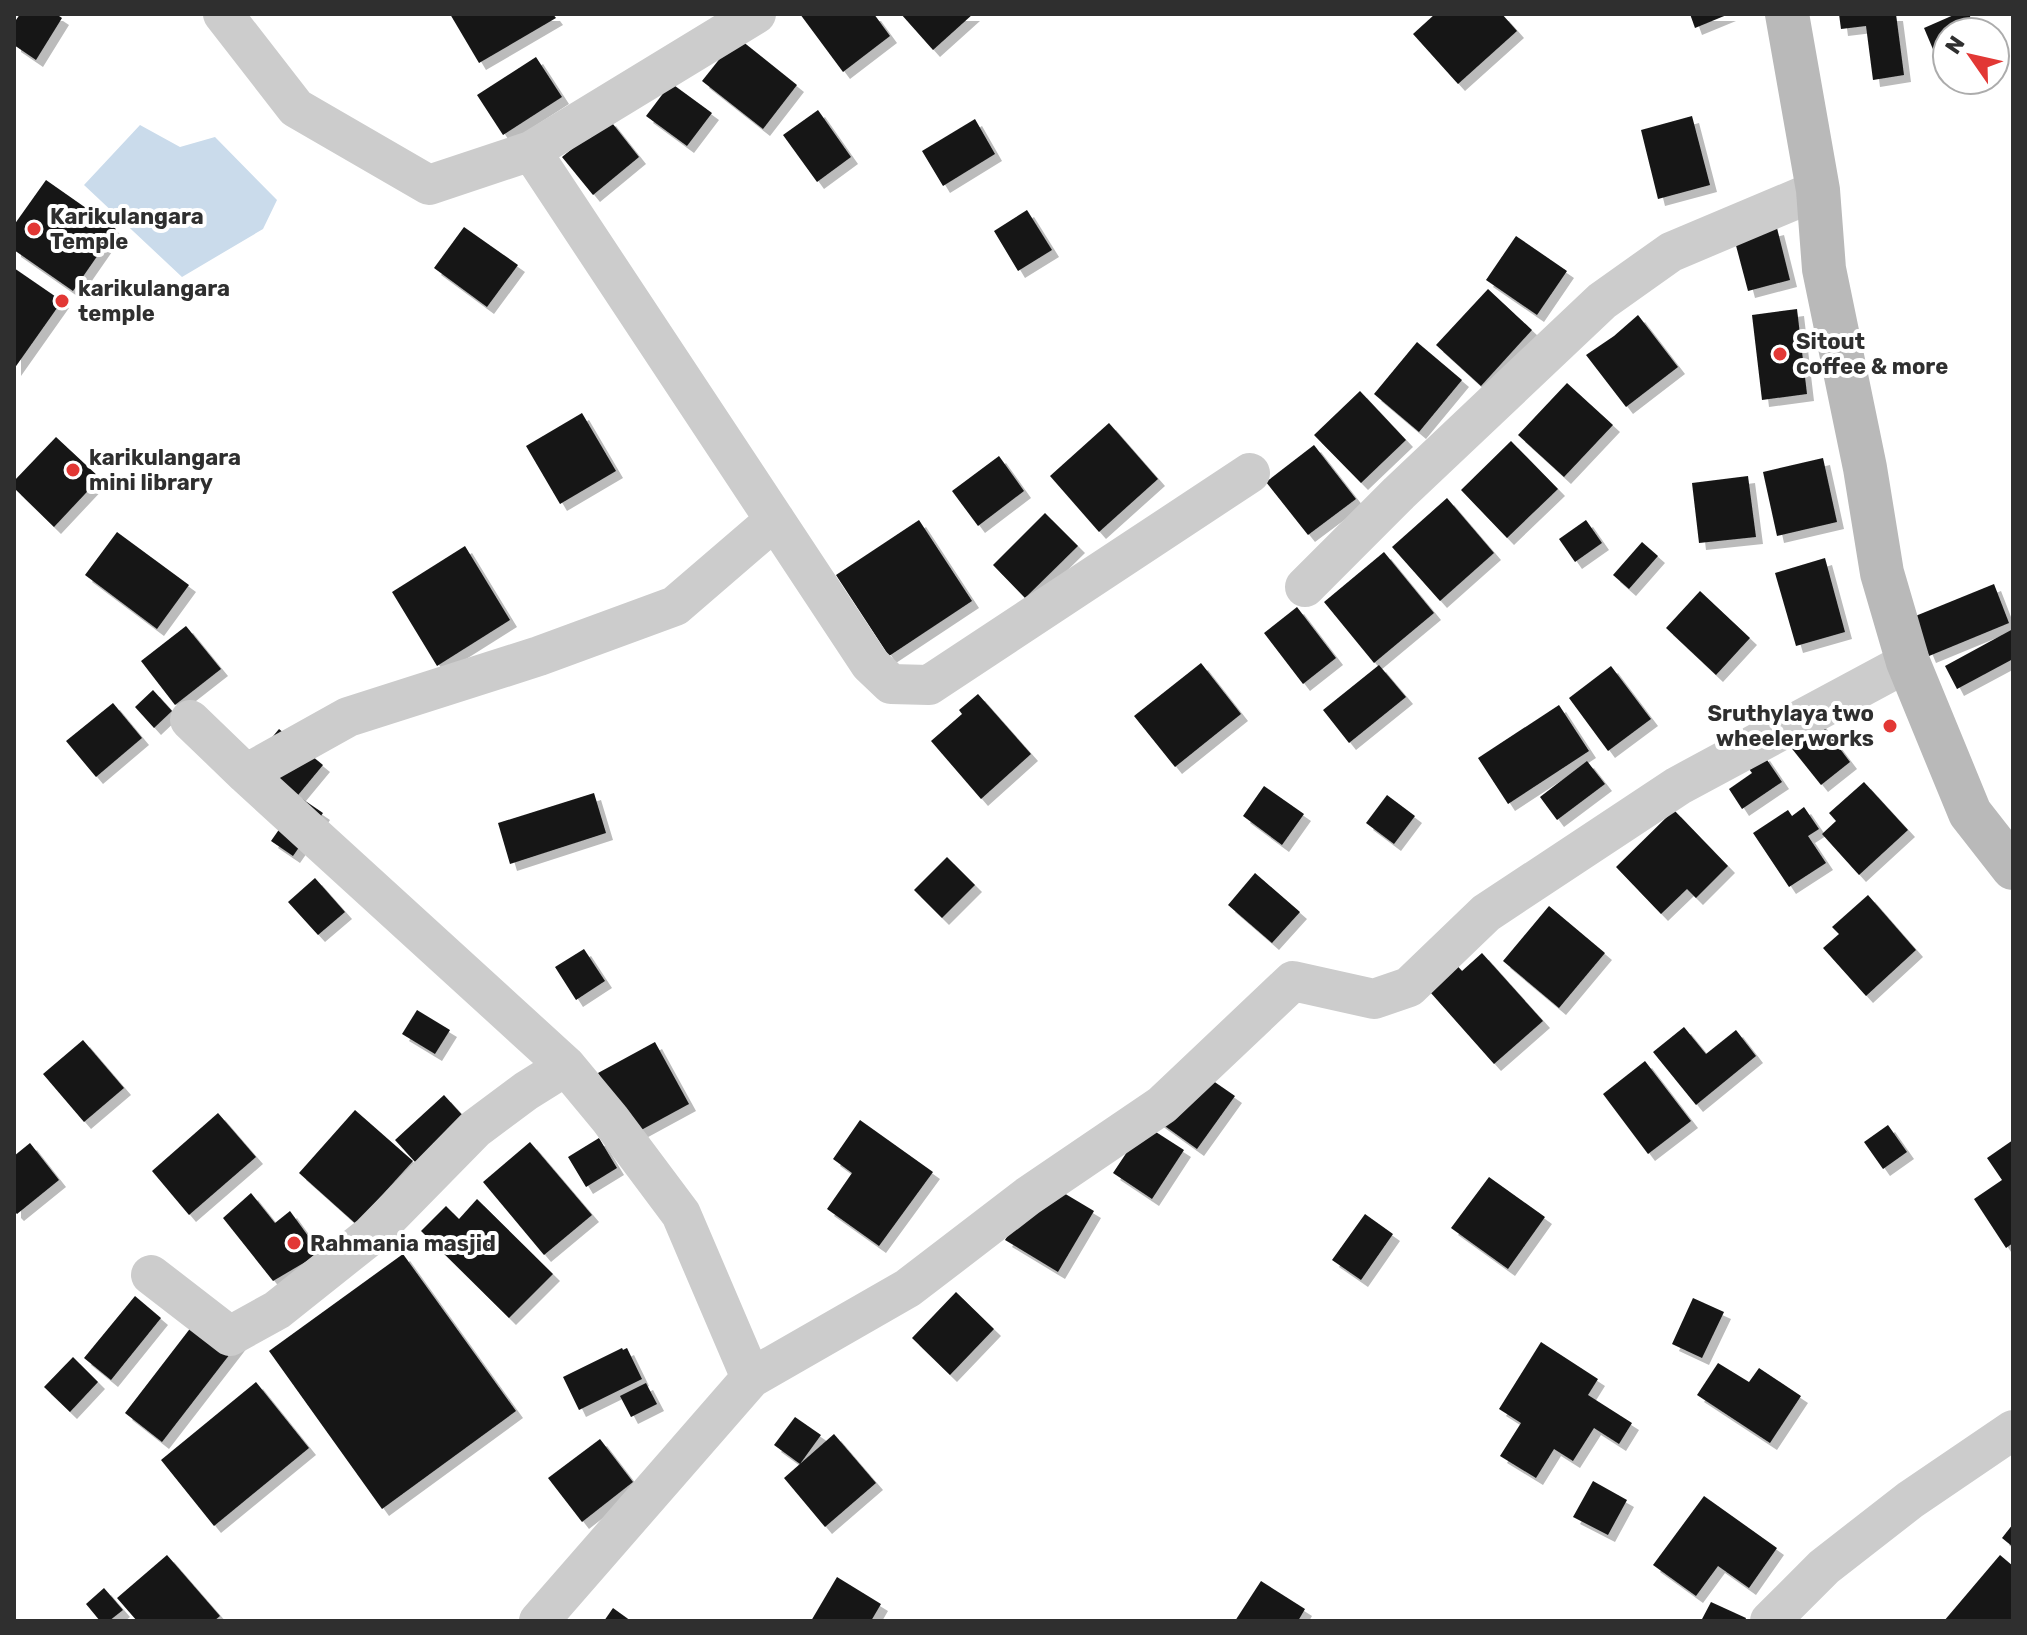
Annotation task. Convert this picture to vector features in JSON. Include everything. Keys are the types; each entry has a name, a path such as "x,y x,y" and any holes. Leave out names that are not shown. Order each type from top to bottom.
{"main road":[{"path":"1787,14 1818,190 1824,269 1865,468 1882,573 1908,662 1970,813 2013,868"}],"street":[{"path":"223,14 296,108 429,185 531,151 756,14"},
{"path":"531,151 870,664 891,684 929,685 1250,473"},
{"path":"1305,587 1399,493 1602,301 1671,252 1818,190"},
{"path":"246,774 348,717 539,656 675,606 775,520"},
{"path":"539,1621 751,1378 908,1288 1028,1196 1162,1105 1293,981 1374,999 1409,987 1486,913 1678,786 1908,662"},
{"path":"190,720 566,1066 681,1214 751,1378"},
{"path":"151,1275 230,1336 277,1310 370,1236 475,1129 566,1066"},
{"path":"1770,1621 1824,1567 1897,1509 2013,1430"}],"water":[{"path":"140,125 180,147 215,137 277,200 263,229 182,277 84,185"}],"building":[{"path":"20,14 56,14 62,18 36,60 14,45 14,23"},
{"path":"450,14 553,14 556,18 479,63"},
{"path":"800,14 874,14 890,36 843,72"},
{"path":"901,14 973,14 933,50"},
{"path":"1435,14 1502,14 1517,31 1458,84 1413,34"},
{"path":"1690,14 1729,14 1695,28"},
{"path":"1839,14 1896,14 1904,75 1873,80 1866,26 1841,29"},
{"path":"1931,25 1931,45 1924,28"},
{"path":"737,37 797,85 763,129 702,81"},
{"path":"536,57 562,97 503,135 477,95"},
{"path":"671,83 712,113 687,146 646,116"},
{"path":"818,110 851,157 817,182 783,135"},
{"path":"1692,116 1710,185 1658,199 1641,130"},
{"path":"609,119 639,157 593,195 562,157"},
{"path":"975,119 995,154 943,186 922,151"},
{"path":"46,180 116,229 73,291 14,250 14,225"},
{"path":"1027,210 1052,250 1018,271 994,231"},
{"path":"464,227 518,265 487,307 434,268"},
{"path":"1777,228 1790,280 1748,291 1734,238"},
{"path":"1516,236 1567,271 1537,315 1486,280"},
{"path":"14,268 62,301 14,369"},
{"path":"1488,289 1532,330 1481,386 1436,345"},
{"name":"Sitout coffee & more","path":"1797,309 1807,394 1762,400 1752,315"},
{"path":"1638,315 1678,367 1626,407 1586,355"},
{"path":"1417,342 1462,380 1419,432 1374,394"},
{"path":"1567,383 1613,425 1564,477 1518,435"},
{"path":"1360,391 1406,440 1361,483 1314,435"},
{"path":"582,413 616,471 560,504 526,446"},
{"path":"1109,423 1158,479 1099,532 1050,476"},
{"path":"56,437 100,478 54,527 14,488 14,481"},
{"path":"1511,441 1558,489 1507,538 1461,490"},
{"path":"1314,445 1356,499 1308,535 1266,482"},
{"path":"999,456 1024,491 978,526 952,491"},
{"path":"1823,458 1837,522 1777,536 1763,472"},
{"path":"1748,476 1756,537 1699,543 1692,483"},
{"path":"1447,498 1494,553 1440,601 1392,547"},
{"path":"1045,513 1078,546 1025,598 993,565"},
{"path":"919,520 972,601 889,656 836,575"},
{"path":"1586,520 1602,543 1575,562 1559,539"},
{"path":"117,532 189,585 157,629 85,575"},
{"path":"1642,542 1658,556 1629,589 1613,575"},
{"path":"465,546 510,620 437,666 392,592"},
{"path":"1384,552 1434,613 1374,663 1324,602"},
{"path":"1825,558 1845,632 1796,646 1775,573"},
{"path":"1994,584 2009,623 1929,656 1913,617"},
{"path":"1700,591 1750,638 1716,675 1666,628"},
{"path":"1297,607 1336,658 1303,684 1264,633"},
{"path":"186,626 221,669 175,705 141,661"},
{"path":"2013,629 2013,659 1957,689 1945,666"},
{"path":"1201,663 1241,714 1175,767 1134,716"},
{"path":"1379,665 1406,697 1349,743 1323,710"},
{"path":"1611,666 1651,719 1608,751 1569,698"},
{"path":"153,690 172,711 154,728 135,707"},
{"path":"978,694 1031,754 981,799 931,741 962,714 959,710"},
{"path":"113,703 142,738 96,777 66,741"},
{"path":"1559,705 1589,751 1508,804 1478,758"},
{"path":"1819,721 1850,762 1821,785 1789,745"},
{"path":"279,729 323,765 294,800 250,764"},
{"path":"1763,754 1782,782 1742,809 1729,789 1752,773 1746,765"},
{"path":"1587,761 1605,784 1557,820 1540,797"},
{"path":"1864,782 1908,830 1859,875 1822,834 1836,821 1829,813"},
{"path":"1264,786 1304,814 1282,845 1243,816"},
{"path":"594,793 606,833 510,864 498,823"},
{"path":"1387,795 1415,816 1394,844 1366,823"},
{"path":"301,798 323,813 293,856 271,841"},
{"path":"1804,807 1819,829 1808,836 1826,863 1789,887 1753,833 1788,810 1792,816"},
{"path":"1674,810 1728,866 1696,898 1687,889 1661,914 1616,867"},
{"path":"947,857 975,885 942,918 914,890"},
{"path":"1255,873 1300,912 1272,943 1228,905"},
{"path":"315,878 345,912 318,935 288,902"},
{"path":"1868,895 1916,950 1866,996 1823,948 1839,934 1832,927"},
{"path":"1549,906 1605,953 1559,1008 1503,961"},
{"path":"584,949 605,981 576,1000 555,967"},
{"path":"1442,950 1462,971 1482,953 1543,1021 1494,1064 1415,975"},
{"path":"417,1010 450,1030 435,1054 402,1034"},
{"path":"1684,1027 1706,1054 1736,1030 1756,1056 1696,1105 1653,1052"},
{"path":"83,1040 124,1088 84,1122 43,1074"},
{"path":"655,1042 689,1104 632,1135 598,1073"},
{"path":"1645,1061 1691,1121 1648,1154 1603,1094"},
{"path":"1193,1067 1235,1096 1197,1149 1155,1119"},
{"path":"444,1095 475,1129 426,1174 395,1140"},
{"path":"355,1110 413,1161 356,1224 299,1173"},
{"path":"218,1113 256,1157 189,1215 152,1171"},
{"path":"860,1120 933,1172 879,1246 827,1209 852,1173 833,1159"},
{"path":"1145,1125 1184,1150 1152,1199 1113,1173"},
{"path":"1888,1125 1907,1152 1883,1169 1864,1142"},
{"path":"599,1138 617,1168 586,1187 568,1157"},
{"path":"2013,1140 2013,1243 2006,1248 1974,1199 2002,1180 1987,1158"},
{"path":"530,1142 592,1215 544,1255 483,1182"},
{"path":"30,1143 59,1180 17,1214 14,1211 14,1156"},
{"path":"1489,1177 1545,1217 1508,1269 1451,1228"},
{"path":"1042,1180 1094,1211 1058,1272 1005,1240"},
{"path":"251,1193 275,1223 290,1211 319,1251 273,1281 223,1218"},
{"path":"477,1199 553,1274 509,1318 421,1231 446,1206 459,1219"},
{"path":"1365,1214 1393,1234 1361,1280 1332,1260"},
{"path":"403,1254 516,1411 382,1509 269,1351"},
{"path":"956,1292 994,1329 950,1375 912,1338"},
{"path":"135,1296 161,1318 111,1380 84,1358"},
{"path":"1693,1298 1724,1312 1702,1358 1672,1344"},
{"path":"202,1313 240,1341 162,1442 125,1413"},
{"path":"1541,1342 1598,1379 1588,1395 1632,1423 1619,1444 1594,1428 1573,1461 1554,1449 1536,1478 1500,1456 1521,1423 1499,1409"},
{"path":"627,1348 642,1379 579,1410 563,1377"},
{"path":"73,1357 98,1382 70,1412 44,1387"},
{"path":"1718,1363 1749,1382 1759,1368 1801,1396 1770,1443 1697,1395"},
{"path":"256,1382 309,1448 214,1526 161,1460"},
{"path":"646,1383 657,1404 631,1417 620,1396"},
{"path":"795,1417 821,1435 800,1464 774,1445"},
{"path":"834,1434 876,1483 825,1527 784,1478"},
{"path":"600,1439 633,1482 582,1522 548,1478"},
{"path":"1593,1481 1627,1500 1608,1535 1573,1517"},
{"path":"1704,1496 1777,1548 1749,1588 1718,1566 1696,1596 1653,1565"},
{"path":"2013,1524 2013,1547 2002,1538"},
{"path":"167,1555 220,1616 214,1621 137,1621 117,1598"},
{"path":"2000,1555 2013,1566 2013,1621 1944,1621"},
{"path":"837,1577 881,1604 871,1621 811,1621"},
{"path":"1261,1581 1305,1609 1298,1621 1235,1621"},
{"path":"104,1588 123,1610 109,1621 100,1621 86,1604"},
{"path":"1711,1602 1746,1618 1745,1621 1701,1621"},
{"path":"613,1608 631,1621 604,1621"}],"place":[{"name":"Karikulangara Temple","path":"34,229"},
{"name":"karikulangara temple","path":"62,301"},
{"name":"Sitout coffee & more","path":"1780,354"},
{"name":"karikulangara mini library","path":"73,470"},
{"name":"Sruthylaya two wheeler works","path":"1890,726"},
{"name":"Rahmania masjid","path":"294,1243"}]}
